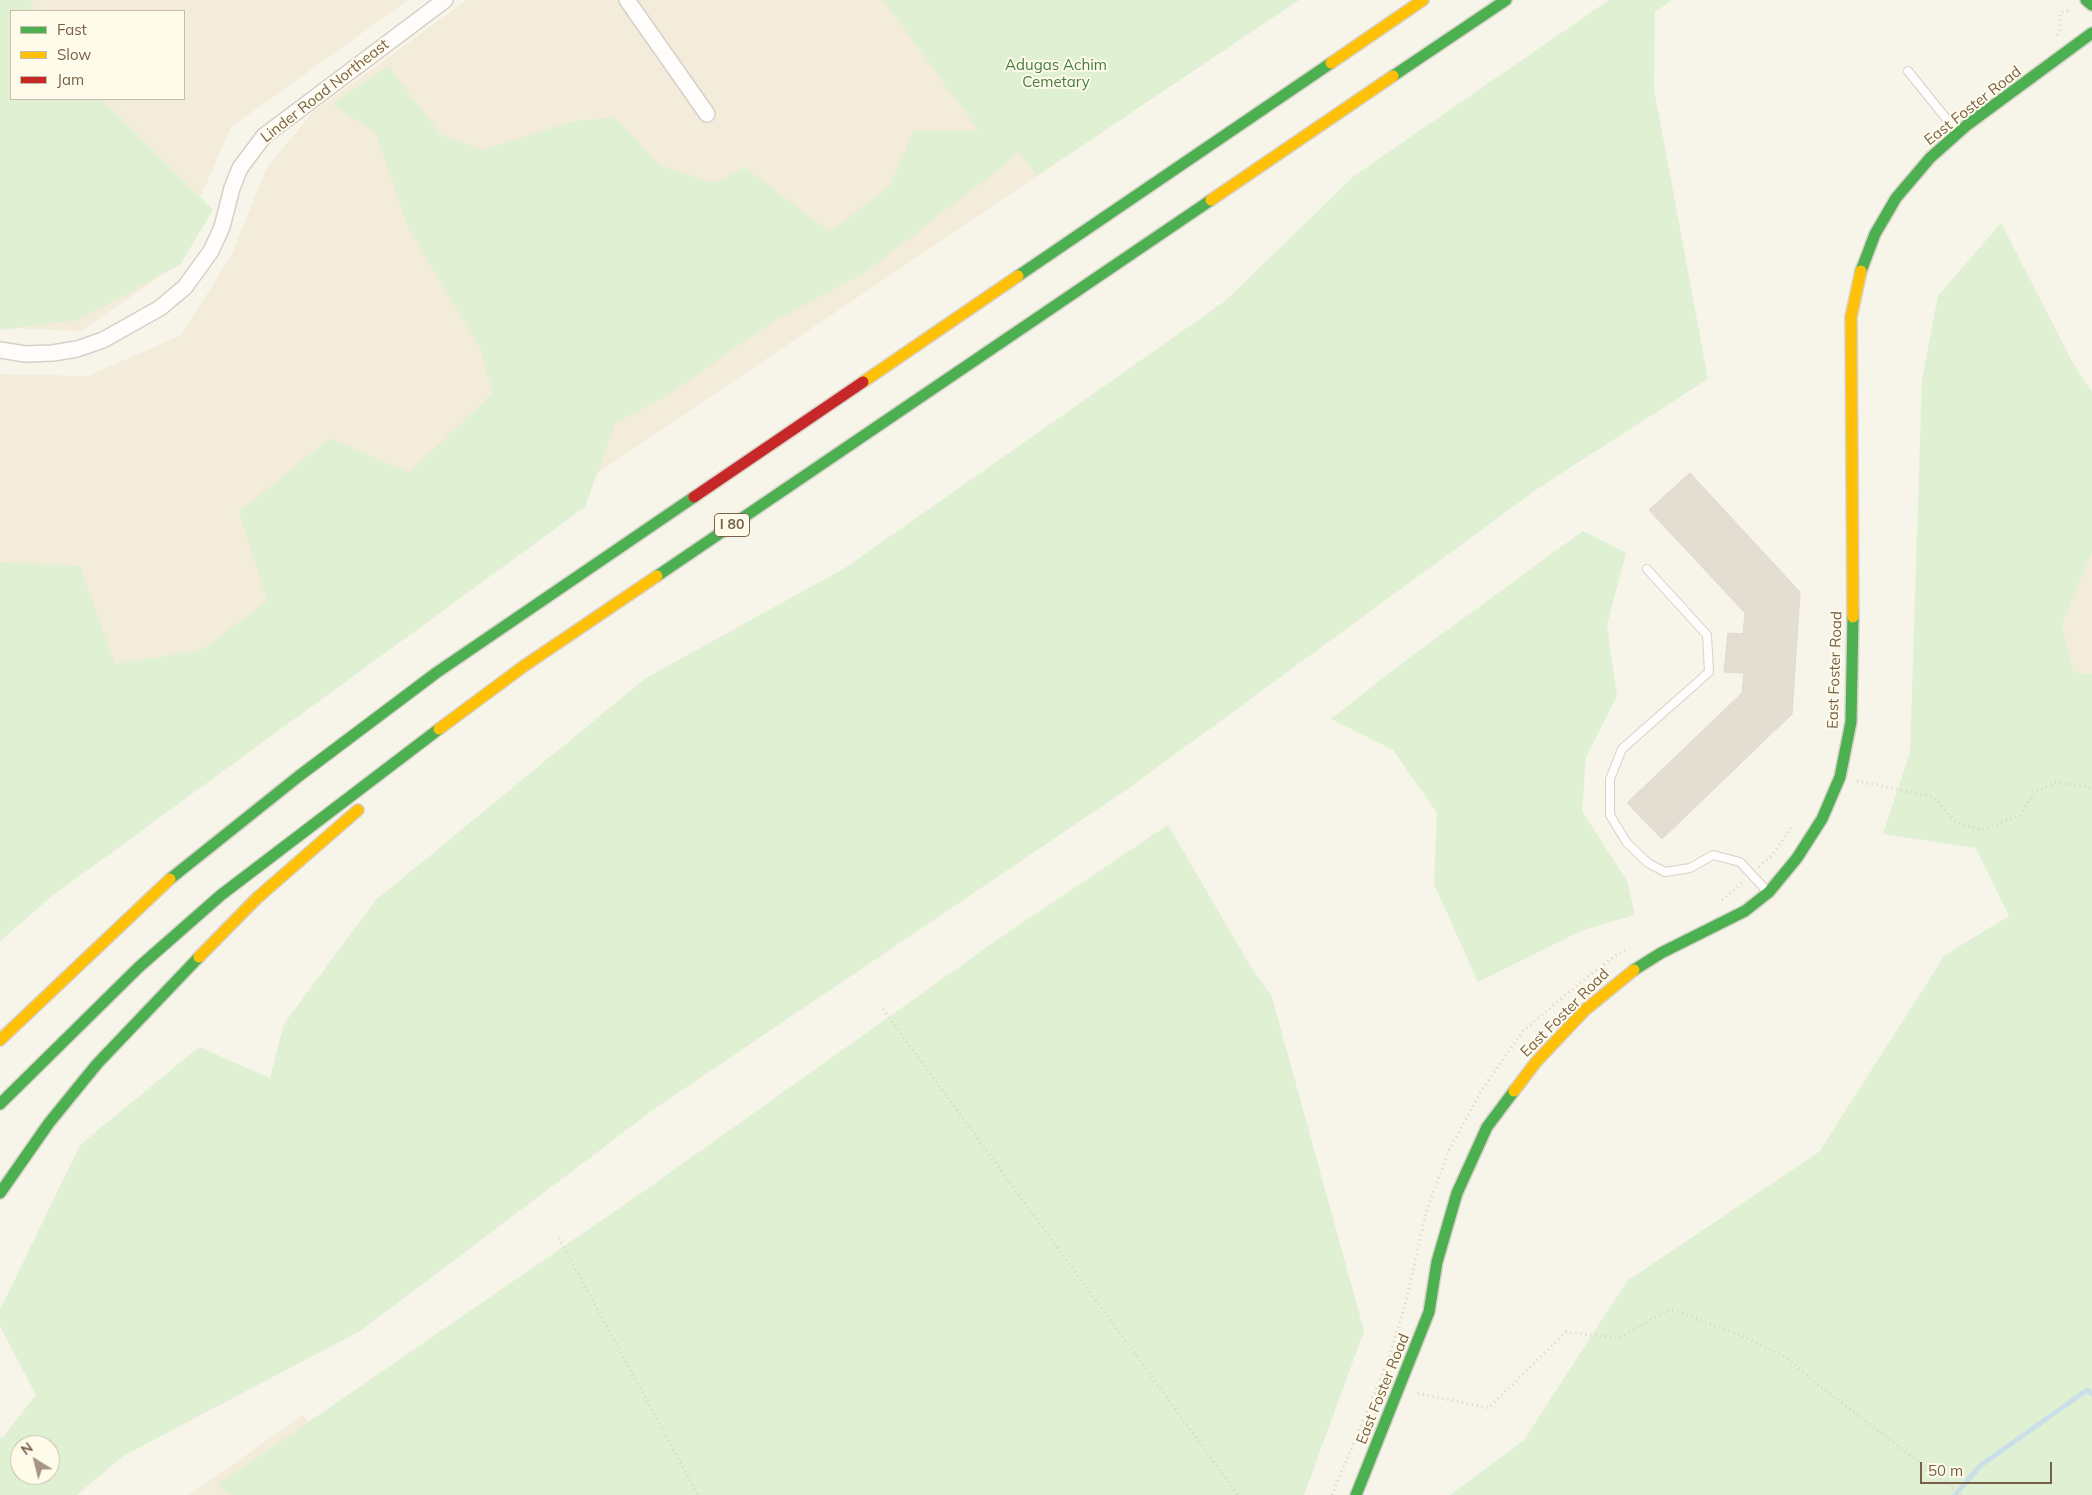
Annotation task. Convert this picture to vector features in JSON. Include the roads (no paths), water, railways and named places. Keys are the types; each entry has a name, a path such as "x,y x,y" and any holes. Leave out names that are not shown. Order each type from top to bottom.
{"main road":[{"path":"45,982 179,870 299,776 436,673 1424,0"},
{"name":"I 80","path":"0,1104 139,967 222,895 292,839 524,666 1506,0"},
{"name":"East Foster Road","path":"1356,1495 1401,1390 1429,1312 1437,1262 1457,1193 1487,1127 1536,1062 1585,1010 1624,976 1661,953 1745,911 1769,892 1797,858 1822,819 1840,777 1851,722 1853,665 1851,317 1861,271 1875,234 1896,198 1930,158 1958,133 2092,33"},
{"path":"398,775 524,666"},
{"path":"0,1193 49,1122 97,1064 156,1000 258,898 368,801"},
{"path":"0,1040 179,870"}],"street":[{"name":"Linder Road Northeast","path":"0,350 25,354 53,353 77,349 104,340 160,308 185,288 211,251 222,227 232,188 240,168 264,136 445,0"},
{"path":"627,0 707,114"}],"lane":[{"path":"1908,71 1958,133"},
{"path":"1647,569 1707,635 1709,672 1622,749 1610,779 1610,815 1627,843 1648,863 1664,872 1690,868 1713,855 1740,862 1769,892"}],"waterway":[{"path":"1955,1495 1980,1466 2087,1390 2092,1394"}],"park label":[{"name":"Adugas Achim Cemetary","path":"1056,74"}]}
